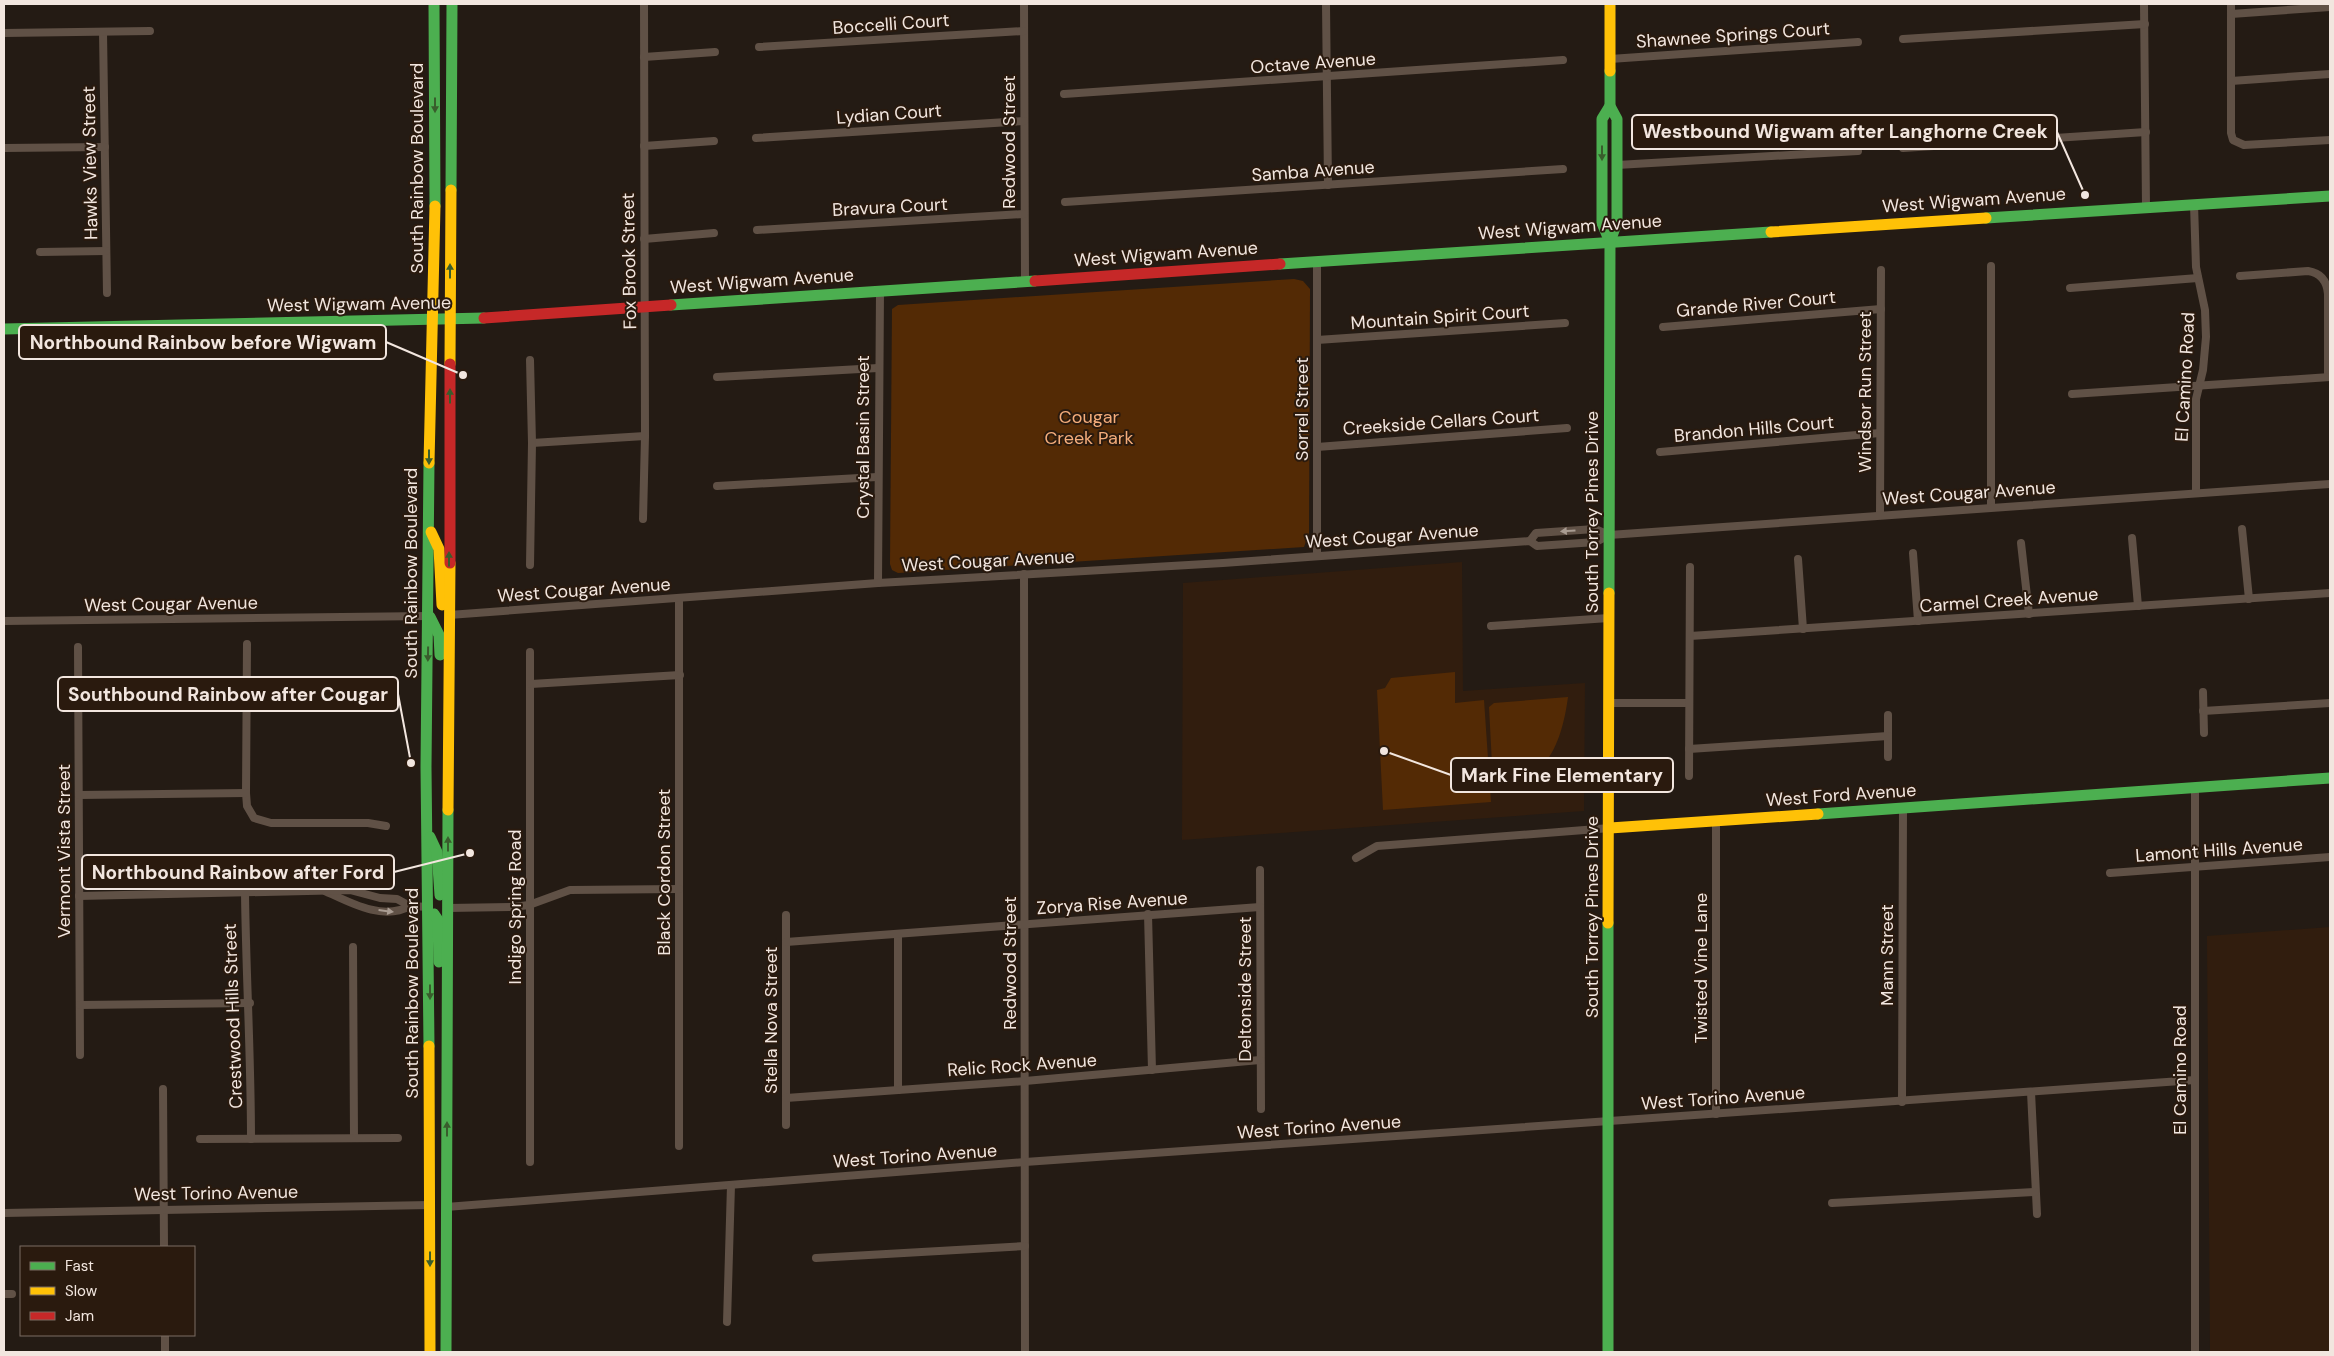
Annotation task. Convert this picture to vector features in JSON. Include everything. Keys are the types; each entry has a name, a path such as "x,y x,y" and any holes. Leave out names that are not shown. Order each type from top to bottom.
{"street":[{"name":"South Rainbow Boulevard","path":"430,1352 430,907 426,767 429,616 429,416 433,320 434,4"},
{"path":"442,4 452,18"},
{"name":"South Rainbow Boulevard","path":"446,1352 452,4"},
{"name":"Fox Brook Street","path":"643,519 646,436 644,4"},
{"name":"Redwood Street","path":"1024,4 1025,281"},
{"path":"1326,4 1328,185"},
{"name":"South Torrey Pines Drive","path":"1608,1352 1610,242 1617,222 1617,119 1610,106 1610,4"},
{"path":"2144,4 2146,207"},
{"path":"2232,4 2231,133 2233,140 2244,145 2330,140"},
{"path":"2231,14 2330,7"},
{"path":"1903,39 2145,24"},
{"path":"4,33 150,31"},
{"name":"Boccelli Court","path":"759,47 1024,31"},
{"name":"Hawks View Street","path":"103,32 108,293"},
{"path":"434,37 441,45 442,80 451,117"},
{"name":"Shawnee Springs Court","path":"1610,59 1858,42"},
{"path":"644,57 715,52"},
{"name":"Octave Avenue","path":"1064,94 1563,60"},
{"path":"2231,81 2330,74"},
{"name":"South Torrey Pines Drive","path":"1610,106 1602,119 1602,223 1610,242"},
{"name":"Lydian Court","path":"756,138 1024,120"},
{"path":"1903,148 2146,132"},
{"path":"644,146 714,142"},
{"path":"4,148 105,147"},
{"path":"1617,165 1858,151"},
{"name":"Samba Avenue","path":"1065,202 1563,169"},
{"name":"West Wigwam Avenue","path":"4,329 450,320 2330,196"},
{"name":"El Camino Road","path":"2194,204 2196,267 2205,310 2206,337 2196,399 2196,492"},
{"name":"Bravura Court","path":"757,230 1024,214"},
{"path":"644,239 714,233"},
{"path":"40,252 106,251"},
{"name":"Sorrel Street","path":"1317,262 1317,556"},
{"path":"1991,266 1991,507"},
{"name":"Windsor Run Street","path":"1880,514 1881,270"},
{"path":"2072,394 2329,377 2328,294 2327,285 2323,279 2314,272 2308,271 2240,276"},
{"path":"2070,288 2198,278"},
{"name":"Crystal Basin Street","path":"878,582 877,476 880,291"},
{"name":"Grande River Court","path":"1663,327 1880,309"},
{"name":"Mountain Spirit Court","path":"1317,340 1565,323"},
{"path":"530,360 532,443 530,565"},
{"path":"717,377 878,368"},
{"name":"Creekside Cellars Court","path":"1317,446 1567,428"},
{"name":"Brandon Hills Court","path":"1660,452 1880,433"},
{"path":"532,443 646,436"},
{"path":"717,486 877,476"},
{"name":"West Cougar Avenue","path":"449,615 878,582 1317,556 1530,541 1537,546 1596,542 1609,535 1880,514 2330,484"},
{"path":"429,528 439,549 442,608 449,615"},
{"name":"West Cougar Avenue","path":"1530,541 1536,533 1595,529 1609,535"},
{"path":"2242,530 2249,599"},
{"path":"2132,538 2138,606"},
{"path":"2021,543 2029,614"},
{"path":"1913,553 1918,621"},
{"path":"1798,559 1803,629"},
{"path":"1689,776 1690,568"},
{"name":"Redwood Street","path":"1024,574 1025,1352"},
{"name":"Carmel Creek Avenue","path":"1690,636 2330,593"},
{"name":"Black Cordon Street","path":"679,598 679,1146"},
{"path":"429,616 439,635 441,696 448,710"},
{"name":"West Cougar Avenue","path":"4,621 429,616"},
{"path":"1491,626 1609,618"},
{"path":"247,644 246,793 247,806 254,818 271,823 368,823 386,826"},
{"name":"Vermont Vista Street","path":"78,647 80,1055"},
{"name":"Indigo Spring Road","path":"530,652 530,1162"},
{"path":"531,684 680,675"},
{"path":"78,687 247,685"},
{"path":"2203,692 2204,733"},
{"path":"1610,703 1689,703"},
{"path":"2203,711 2330,703"},
{"path":"1888,715 1888,757"},
{"path":"1689,749 1888,736"},
{"name":"West Ford Avenue","path":"1356,858 1377,846 2330,778"},
{"name":"El Camino Road","path":"2195,788 2195,1352"},
{"path":"79,795 246,793"},
{"name":"Mann Street","path":"1902,1102 1903,808"},
{"name":"Twisted Vine Lane","path":"1716,821 1716,1114"},
{"path":"428,832 437,852 440,898 448,908 529,905 570,890 680,889"},
{"name":"Lamont Hills Avenue","path":"2110,873 2330,857"},
{"name":"Deltonside Street","path":"1260,870 1261,1109"},
{"path":"79,896 350,890 380,898 398,899 410,906 430,907 438,920 439,965 447,996"},
{"path":"324,891 360,907 379,911 398,913 410,906"},
{"name":"Crestwood Hills Street","path":"245,893 246,973 250,1003 251,1139"},
{"name":"Zorya Rise Avenue","path":"786,942 1260,907"},
{"path":"1148,914 1152,1070"},
{"name":"Stella Nova Street","path":"786,915 786,1125"},
{"path":"898,934 898,1090"},
{"path":"353,947 354,1138"},
{"path":"80,1005 250,1003"},
{"name":"Relic Rock Avenue","path":"786,1098 1025,1081 1260,1060"},
{"name":"West Torino Avenue","path":"446,1207 1026,1162 2195,1080"},
{"path":"163,1089 164,1246"},
{"path":"2031,1092 2037,1214"},
{"path":"200,1139 398,1138"},
{"path":"430,1144 438,1158 439,1188 446,1207"},
{"path":"727,1322 731,1185"},
{"path":"1832,1203 1930,1200 2035,1192"},
{"path":"430,1205 439,1235 440,1281 446,1304"},
{"name":"West Torino Avenue","path":"4,1213 430,1205"},
{"path":"816,1258 1026,1246"},
{"path":"165,1336 166,1352"}],"shaded area":[{"path":"1462,562 1463,691 1585,683 1584,811 1182,840 1183,583"},
{"path":"2330,927 2330,1352 2210,1352 2207,936"}],"green space":[{"name":"Cougar Creek Park","path":"1294,279 1303,281 1310,289 1309,533 1304,547 898,573 892,570 890,564 892,309 898,305"},
{"path":"1455,672 1455,703 1484,700 1491,802 1383,810 1377,690 1385,688 1391,678"},
{"path":"1568,697 1560,734 1549,757 1541,767 1532,775 1520,780 1493,783 1489,707 1494,703"}],"traffic: fast":[{"path":"434,4 435,206"},
{"path":"451,190 452,4"},
{"path":"1609,593 1610,242 1617,222 1617,119 1610,106 1610,71"},
{"path":"1610,106 1602,119 1602,223 1610,242"},
{"path":"1986,218 2330,196"},
{"path":"1280,264 1771,232"},
{"path":"671,305 1035,281"},
{"path":"4,329 484,318"},
{"path":"429,463 426,767 429,1046"},
{"path":"430,617 439,635 440,655"},
{"path":"1818,814 2330,778"},
{"path":"446,1352 448,810"},
{"path":"430,837 437,852 440,895"},
{"path":"434,914 438,920 439,962"},
{"path":"1608,923 1608,1352"}],"traffic: slow":[{"path":"1610,4 1610,71"},
{"path":"450,364 451,190"},
{"path":"429,463 435,206"},
{"path":"1771,232 1986,218"},
{"path":"431,532 439,549 442,605"},
{"path":"448,810 450,563"},
{"path":"1608,923 1609,593"},
{"path":"1610,828 1818,814"},
{"path":"429,1046 430,1352"}],"traffic: jam":[{"path":"1035,281 1280,264"},
{"path":"484,318 671,305"},
{"path":"450,364 450,563"}],"place":[{"name":"Westbound Wigwam after Langhorne Creek","path":"2085,195"},
{"name":"Northbound Rainbow before Wigwam","path":"463,375"},
{"name":"Mark Fine Elementary","path":"1384,751"},
{"name":"Southbound Rainbow after Cougar","path":"411,763"},
{"name":"Northbound Rainbow after Ford","path":"470,853"}]}
